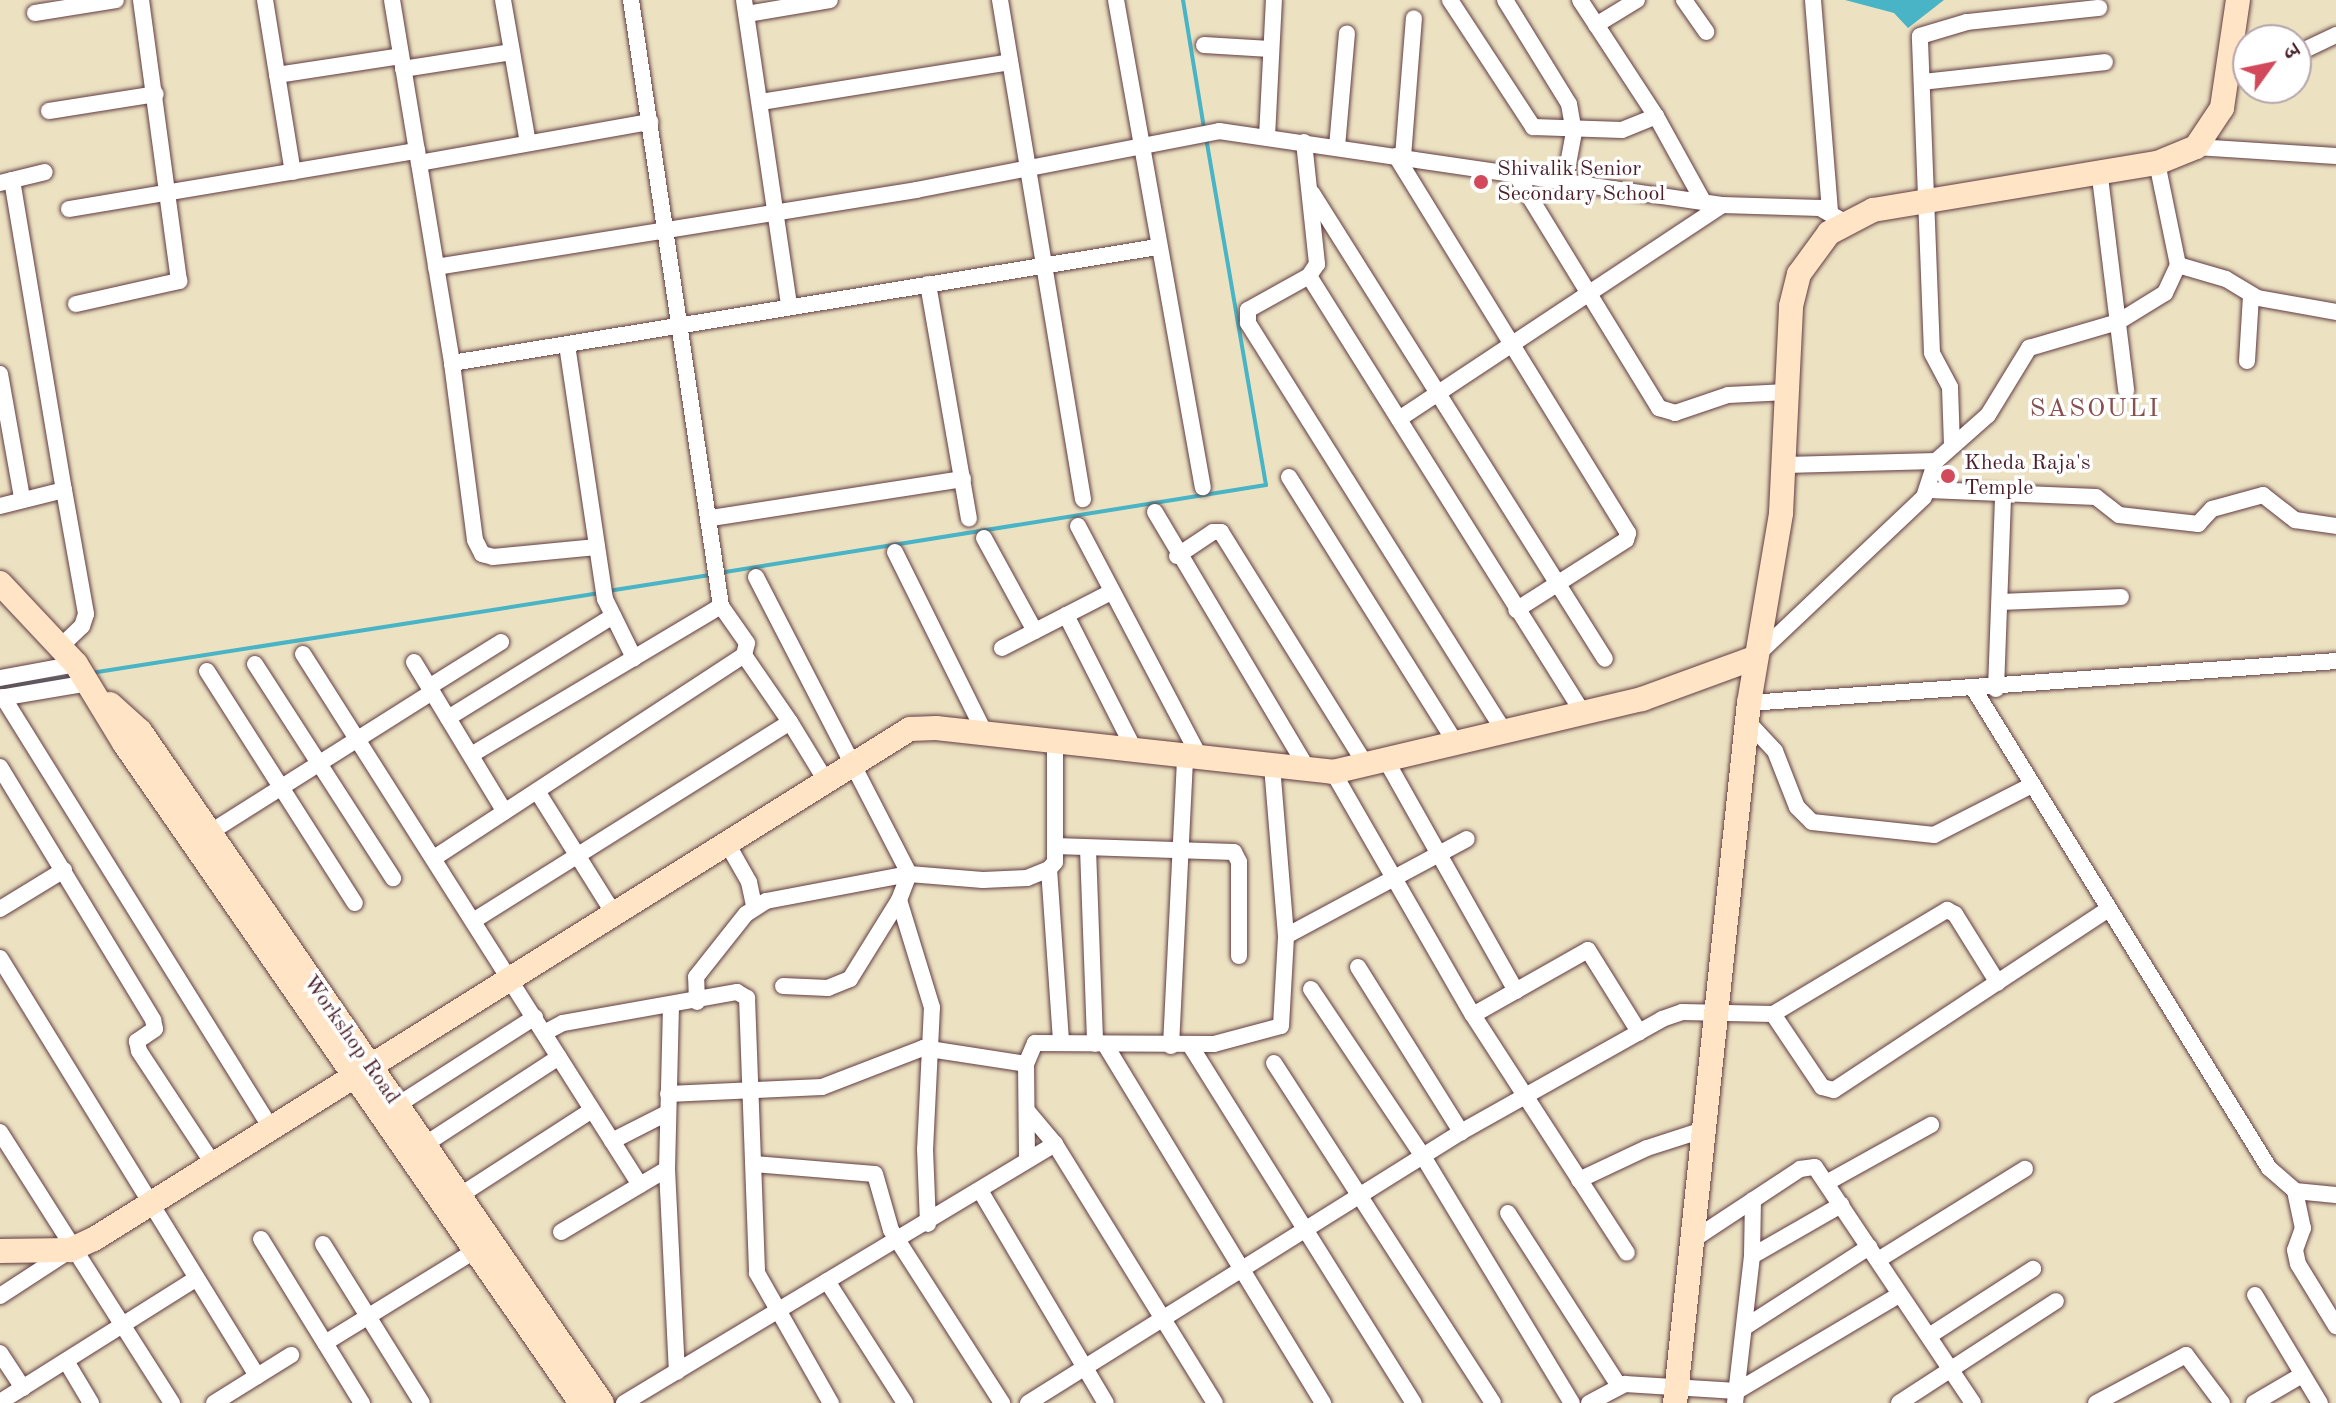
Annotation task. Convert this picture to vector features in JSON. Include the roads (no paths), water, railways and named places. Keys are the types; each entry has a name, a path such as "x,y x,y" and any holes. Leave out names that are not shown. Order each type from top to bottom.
{"main road":[{"path":"2238,0 2238,24"},
{"path":"1676,1397 1714,1011 1754,658 1785,465 1795,285 1837,216 1928,197 2099,169 2157,163 2196,147 2218,119 2232,87"},
{"name":"Workshop Road","path":"0,583 80,672 140,731 209,833 476,1250 581,1403"},
{"path":"0,1251 70,1250 214,1165 360,1070 613,912 728,845 910,729 985,733 1333,772 1377,765 1642,699 1754,658"},
{"name":"Workshop Road","path":"80,672 124,743 360,1070 396,1106 602,1403"}],"street":[{"path":"35,13 116,0"},
{"path":"76,304 179,281 171,192 141,0"},
{"path":"265,0 293,172"},
{"path":"392,0 452,363 475,540 482,554 523,558 597,547"},
{"path":"503,0 528,143"},
{"path":"434,858 744,655 747,643 721,606 711,518 631,0"},
{"path":"789,305 779,212 745,7 830,0"},
{"path":"1000,0 1083,499"},
{"path":"1116,0 1157,247 1203,487"},
{"path":"1267,137 1274,0"},
{"path":"1450,0 1522,118 1537,129 1574,132 1622,130 1656,116"},
{"path":"1505,0 1565,92 1574,132 1565,180"},
{"path":"1580,0 1656,116 1703,201"},
{"path":"1596,25 1637,0"},
{"path":"1684,0 1706,32"},
{"path":"436,267 1027,169 1205,133 1267,137 1722,205 1837,216 1813,0"},
{"path":"1952,445 1949,382 1932,353 1928,197 1919,39 1925,30 2099,8"},
{"path":"1414,18 1400,156 1628,535 1516,610"},
{"path":"1337,147 1347,33"},
{"path":"2312,46 2336,35"},
{"path":"1204,45 1270,49"},
{"path":"277,75 512,52"},
{"path":"761,102 1010,62"},
{"path":"1922,82 2105,62"},
{"path":"49,111 156,94"},
{"path":"69,209 293,172 528,143 650,122"},
{"path":"1304,142 1318,256 1309,276 1252,307 1248,323 1505,733"},
{"path":"2196,147 2336,156"},
{"path":"1754,658 1929,490 1936,461 1988,415 2029,348 2118,322 2159,300 2172,285 2178,265 2157,163"},
{"path":"2099,169 2126,390"},
{"path":"45,172 6,182 86,614 82,626 80,672"},
{"path":"1515,173 1585,294 1659,408 1675,413 1728,395 1787,392"},
{"path":"1307,185 1605,659"},
{"path":"1399,419 1722,205"},
{"path":"452,363 682,327 789,305 1043,263 1157,247"},
{"path":"2178,265 2226,279 2251,296 2336,312"},
{"path":"1309,276 1583,713"},
{"path":"928,284 969,518"},
{"path":"2247,361 2251,296"},
{"path":"567,345 604,593 634,658"},
{"path":"0,374 22,497"},
{"path":"1785,465 1936,461"},
{"path":"1289,477 1457,745"},
{"path":"711,518 963,479"},
{"path":"0,506 22,497 64,490"},
{"path":"1929,490 2096,497 2119,515 2198,524 2214,508 2263,495 2295,520 2336,526"},
{"path":"1996,689 2002,602 2003,495"},
{"path":"1155,512 1177,556 1309,771"},
{"path":"1078,526 1193,758 1171,1046"},
{"path":"1177,556 1213,532 1221,532 1440,854 1516,991"},
{"path":"984,538 1035,631"},
{"path":"895,552 985,733"},
{"path":"756,577 856,764 909,874 899,900 850,979 828,988 783,986"},
{"path":"1002,648 1111,592"},
{"path":"2002,602 2121,597"},
{"path":"471,755 721,606"},
{"path":"1066,615 1135,751"},
{"path":"448,718 613,616"},
{"path":"209,833 358,739 501,642"},
{"path":"303,654 640,1185"},
{"path":"744,655 826,781"},
{"path":"1748,712 2336,661"},
{"path":"414,662 505,812"},
{"path":"255,664 393,878"},
{"path":"207,671 355,903"},
{"path":"0,678 80,672"},
{"path":"80,672 1,698 271,1128"},
{"path":"1975,691 2030,786 2269,1168 2295,1191 2336,1195"},
{"path":"1748,712 1770,743 1797,807 1812,822 1934,835 2030,786"},
{"path":"473,921 790,722"},
{"path":"1055,742 1055,846 1049,869 1061,1042"},
{"path":"1027,1159 1026,1064 1035,1043 1190,1045 1242,1039 1281,1026 1286,936 1272,766"},
{"path":"0,767 5,787 64,870 153,1020 155,1029 137,1041 139,1051 214,1165"},
{"path":"1333,772 1392,880 1473,1015 1627,1253"},
{"path":"537,791 613,912"},
{"path":"1286,936 1467,839"},
{"path":"728,845 749,882 754,906"},
{"path":"1055,846 1184,854 1228,851 1237,857 1239,956"},
{"path":"1088,849 1101,1045 1323,1403"},
{"path":"697,1002 696,977 754,906 909,874 983,880 1027,878 1049,869"},
{"path":"0,909 64,870"},
{"path":"899,900 930,992 933,1049 925,1149 928,1224"},
{"path":"1773,1014 1822,1087 1834,1090 2109,909"},
{"path":"1028,1403 1424,1158 1461,1132 1639,1032 1682,1012 1773,1014 1947,910 1955,914 1998,983"},
{"path":"1473,1015 1588,950 1639,1032"},
{"path":"0,958 257,1376"},
{"path":"1358,967 1461,1132"},
{"path":"1311,989 1424,1158 1572,1403"},
{"path":"544,1033 572,1021 697,1002 737,992 747,998 754,1164 753,1244 757,1273 775,1312 831,1403"},
{"path":"671,1006 667,1169 677,1372"},
{"path":"396,1106 535,1017"},
{"path":"1190,1045 1414,1403"},
{"path":"668,1094 822,1087 914,1050 933,1049 1026,1064"},
{"path":"424,1145 559,1057"},
{"path":"1274,1063 1493,1403"},
{"path":"459,1196 592,1110"},
{"path":"1028,1112 1055,1144 1215,1403"},
{"path":"612,1141 667,1113"},
{"path":"1828,1182 1931,1125"},
{"path":"1579,1180 1647,1148 1703,1130"},
{"path":"0,1132 70,1250 172,1403"},
{"path":"624,1403 928,1224 1055,1144"},
{"path":"754,1164 875,1174 886,1221 1002,1403"},
{"path":"1691,1241 1808,1166 1828,1182 1899,1295 1951,1368 1968,1401"},
{"path":"561,1232 667,1169"},
{"path":"1745,1327 2025,1169"},
{"path":"2295,1191 2303,1228 2295,1250 2298,1264 2336,1326"},
{"path":"981,1192 1106,1403"},
{"path":"1736,1397 1752,1256 1753,1200"},
{"path":"1752,1256 1841,1205"},
{"path":"1508,1213 1619,1386"},
{"path":"261,1239 362,1403"},
{"path":"323,1244 422,1403"},
{"path":"0,1296 70,1250"},
{"path":"325,1343 476,1250"},
{"path":"1929,1336 2033,1269"},
{"path":"0,1402 195,1279"},
{"path":"827,1281 905,1403"},
{"path":"1589,1403 1619,1386 1676,1397 1736,1397 1899,1295"},
{"path":"2255,1295 2320,1403"},
{"path":"1899,1403 2056,1301"},
{"path":"0,1353 23,1388"},
{"path":"214,1403 291,1355"},
{"path":"2096,1403 2186,1355 2222,1403"},
{"path":"66,1361 91,1403"},
{"path":"2254,1403 2302,1375"}],"water":[{"path":"1845,0 1944,0 1908,28 1894,13"}],"waterway":[{"path":"1183,0 1204,128"},
{"path":"719,573 1266,485 1206,136"},
{"path":"608,591 710,575"},
{"path":"91,673 600,593"},
{"path":"0,688 74,676"}],"place":[{"name":"Shivalik Senior Secondary School","path":"1481,182"},
{"name":"Kheda Raja's Temple","path":"1948,476"}],"district":[{"name":"SASOULI","path":"2095,410"}]}
